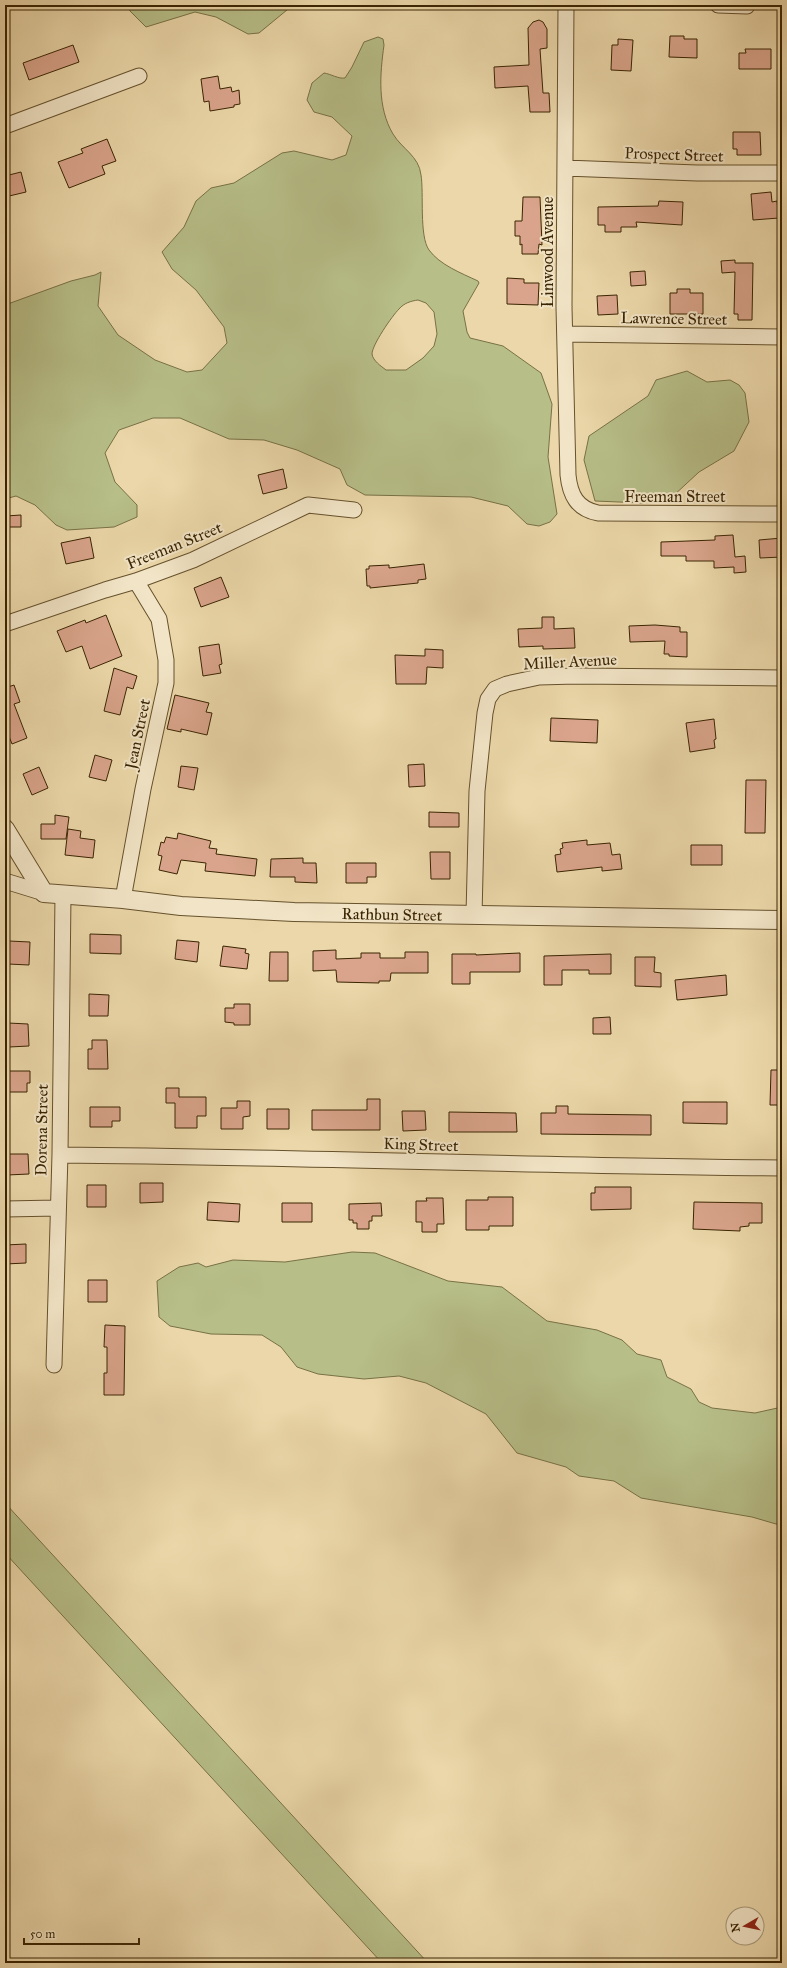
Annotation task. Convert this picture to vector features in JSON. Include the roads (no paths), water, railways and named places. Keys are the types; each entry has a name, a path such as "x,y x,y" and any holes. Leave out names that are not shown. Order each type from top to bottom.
{"street":[{"name":"Linwood Avenue","path":"566,5 564,307 566,334 568,475 573,498"},
{"path":"718,5 747,6"},
{"path":"5,126 139,76"},
{"name":"Prospect Street","path":"565,168 697,173 782,173"},
{"name":"Lawrence Street","path":"566,334 782,337"},
{"name":"Freeman Street","path":"573,498 584,508 598,513 782,514"},
{"name":"Freeman Street","path":"5,624 136,581 193,560 308,505 354,510"},
{"name":"Jean Street","path":"123,899 143,789 166,683 166,660 158,619 136,581"},
{"name":"Miller Avenue","path":"474,915 477,791 485,713 488,699 495,689 507,684 546,677 650,676 782,678"},
{"path":"5,829 44,893"},
{"name":"Rathbun Street","path":"5,881 44,893 123,899 181,906 294,912 782,920"},
{"name":"Dorena Street","path":"54,1365 57,1208 60,1155 63,895"},
{"name":"King Street","path":"60,1155 243,1157 490,1164 782,1168"},
{"path":"5,1209 57,1208"}]}
